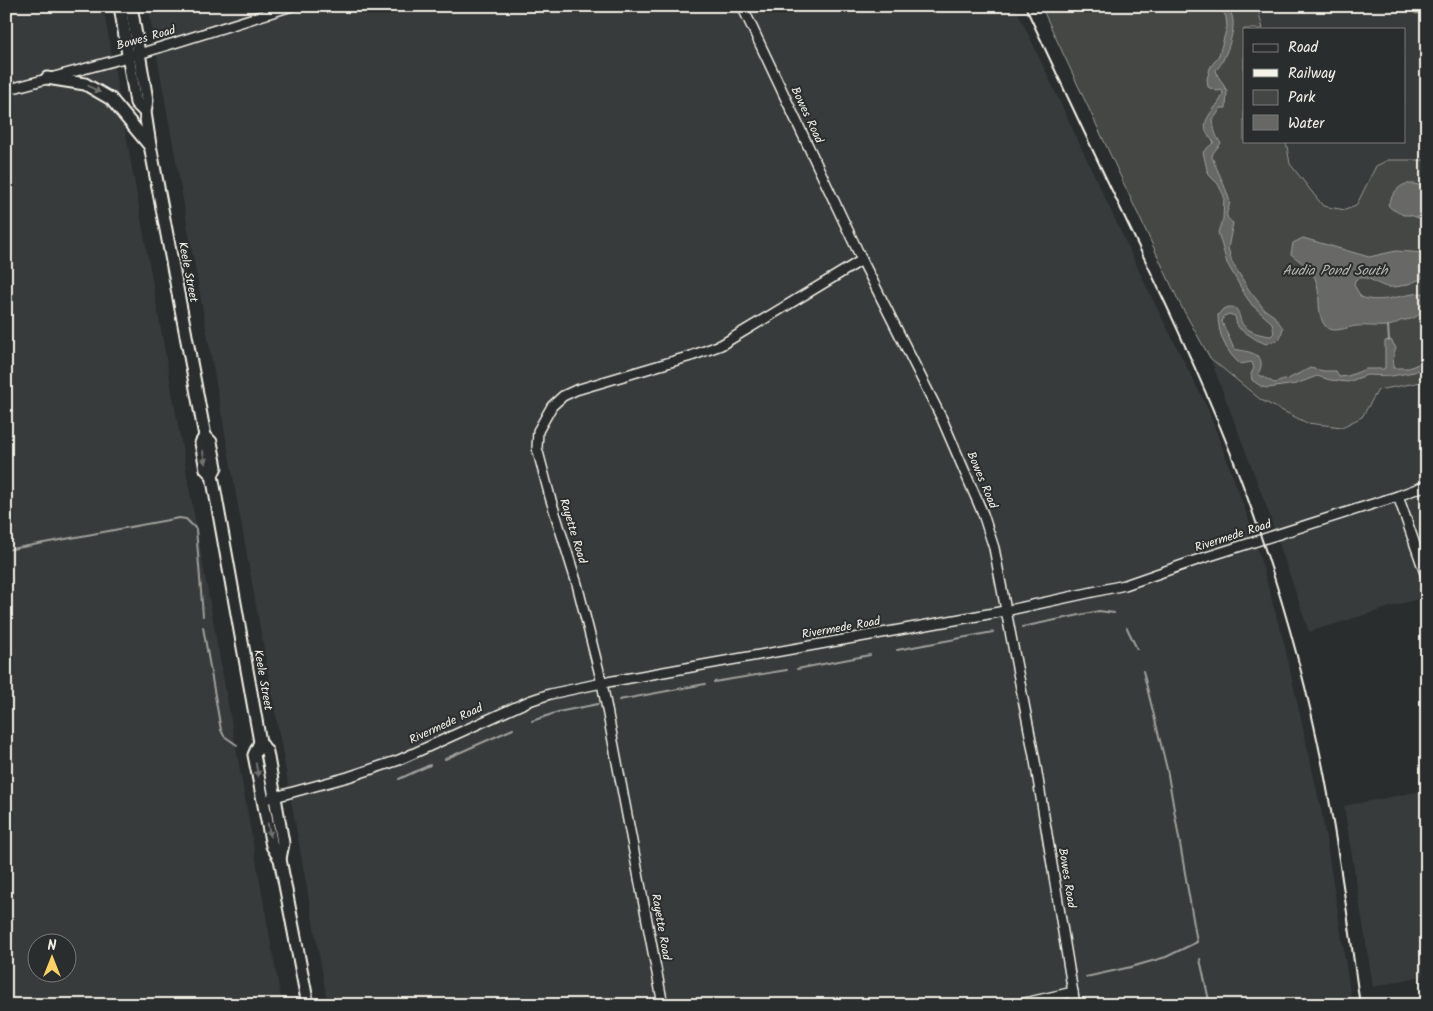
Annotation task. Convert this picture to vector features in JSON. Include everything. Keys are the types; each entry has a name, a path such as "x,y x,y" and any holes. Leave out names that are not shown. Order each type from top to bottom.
{"main road":[{"name":"Keele Street","path":"120,6 134,56"},
{"name":"Keele Street","path":"131,6 136,103 145,112 205,436 211,442 216,467 212,475 260,742 267,752 283,843 280,859"},
{"path":"47,78 84,84 111,99 150,145"},
{"name":"Keele Street","path":"260,742 254,755 262,799 272,846 280,859 308,1005"}],"street":[{"name":"Bowes Road","path":"6,90 134,56 292,6"},
{"name":"Bowes Road","path":"742,6 862,260 942,419 973,490 994,548 1035,761 1075,1005"},
{"path":"1412,6 1418,8 1427,7"},
{"name":"Rayette Road","path":"663,1005 602,683 577,584 537,448 538,430 546,414 563,396 576,390 691,356 721,344 862,260"},
{"name":"Rivermede Road","path":"262,799 348,777 399,760 529,701 550,694 1005,611 1126,585 1427,485"},
{"path":"1398,496 1427,579"},
{"path":"1016,1005 1073,992"}],"shaded area":[{"path":"6,6 103,6 282,1005 6,1005"},
{"path":"148,6 1015,6 1149,292 1208,409 1250,523 1284,643 1321,809 1352,1005 328,1005"},
{"path":"1257,6 1427,6 1427,160 1388,160 1376,166 1356,206 1345,210 1323,206 1290,164 1286,142 1406,142 1406,28 1263,28"},
{"path":"1210,358 1261,400 1307,423 1343,427 1362,417 1378,390 1427,381 1427,632 1420,598 1309,632 1266,505"},
{"path":"1427,790 1427,975 1373,987 1344,806"}],"green space":[{"path":"1041,6 1257,6 1263,28 1243,28 1243,142 1286,142 1290,164 1323,206 1345,210 1356,206 1376,166 1388,160 1427,160 1427,381 1378,390 1362,417 1342,427 1307,423 1261,400 1210,358 1180,304"}],"water":[{"path":"1220,6 1228,6 1233,23 1228,50 1216,70 1227,91 1226,108 1221,108 1213,120 1217,138 1221,143 1212,157 1230,203 1227,217 1233,223 1228,248 1232,262 1249,290 1283,328 1280,339 1266,344 1240,329 1235,316 1229,314 1224,316 1222,322 1234,349 1256,355 1261,362 1258,374 1274,383 1288,379 1310,368 1336,371 1339,377 1348,376 1366,369 1383,369 1385,368 1385,341 1391,340 1396,348 1393,368 1409,368 1427,360 1427,367 1414,372 1392,376 1367,375 1348,382 1317,376 1296,384 1268,388 1262,387 1252,380 1251,374 1254,368 1252,362 1240,364 1227,348 1221,336 1218,315 1223,309 1229,307 1236,309 1244,326 1253,332 1271,336 1274,333 1272,323 1252,305 1227,263 1218,232 1223,219 1224,196 1218,184 1208,174 1203,152 1214,142 1205,128 1206,122 1223,94 1222,90 1217,91 1208,87 1207,79 1210,68 1219,55 1227,27 1226,17"},
{"path":"1406,184 1415,184 1427,188 1427,221 1410,215 1403,215 1391,209 1388,205 1397,190"},
{"name":"Audia Pond South","path":"1303,238 1369,257 1396,251 1427,253 1427,275 1413,282 1398,287 1388,287 1360,278 1355,280 1354,285 1361,297 1377,300 1425,293 1427,300 1424,309 1414,318 1390,326 1329,329 1326,327 1321,316 1317,284 1313,274 1291,254 1293,243"}],"waterway":[{"path":"1388,326 1389,341"},
{"path":"6,550 179,518 186,519 196,529 203,616"},
{"path":"1022,627 1099,611 1114,613"},
{"path":"203,627 221,730 224,736 237,745"},
{"path":"1127,628 1137,649"},
{"path":"897,650 993,632"},
{"path":"797,669 870,655"},
{"path":"714,682 787,670"},
{"path":"1086,977 1166,957 1197,942 1167,769 1143,671"},
{"path":"619,700 705,684"},
{"path":"532,721 558,712 598,704"},
{"path":"445,759 513,729"},
{"path":"399,779 430,765"},
{"path":"1200,959 1210,1005"}],"railway":[{"path":"1025,6 1193,363 1228,446 1259,531 1280,596 1315,728 1337,847 1360,1005"}]}
